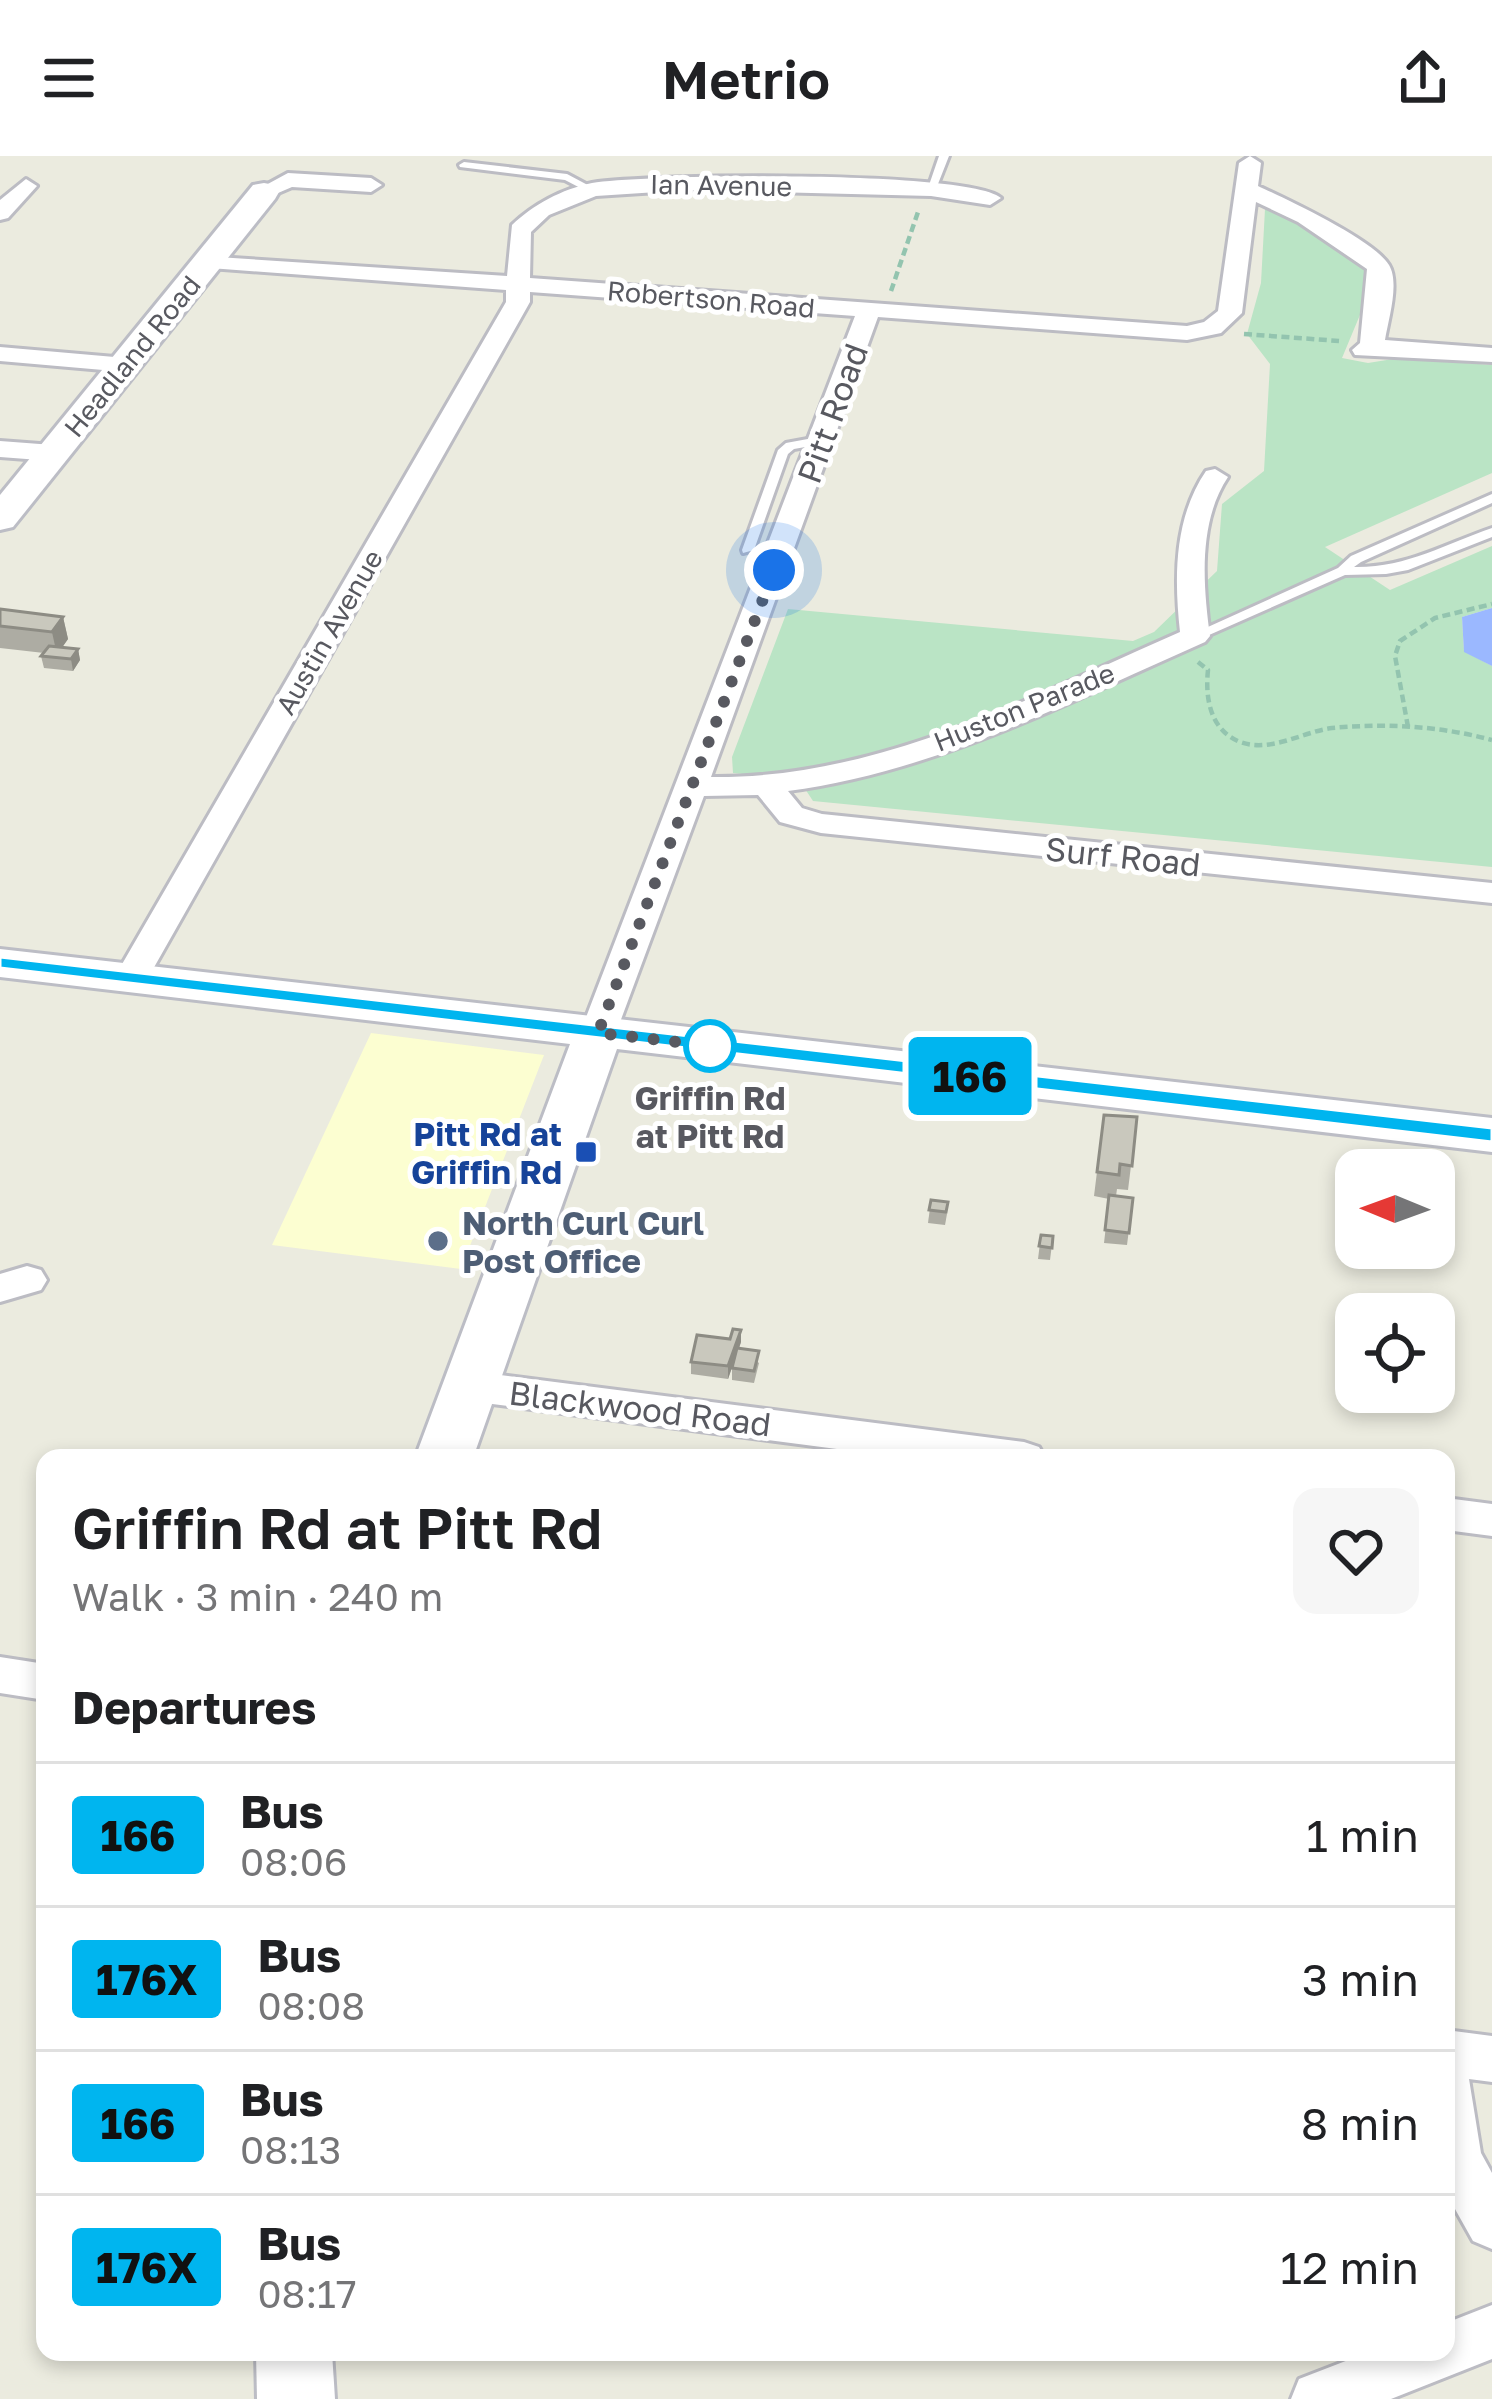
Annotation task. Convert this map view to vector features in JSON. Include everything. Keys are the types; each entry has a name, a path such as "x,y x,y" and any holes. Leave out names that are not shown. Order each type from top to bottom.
{"main road":[{"name":"Headland Road","path":"0,519 264,192"},
{"path":"0,963 1492,1135"},
{"name":"Pitt Road","path":"447,1449 598,1033"},
{"path":"294,2361 296,2399"}],"street":[{"path":"784,185 806,156"},
{"path":"1220,330 1230,313 1249,190 1247,159"},
{"path":"264,192 288,180 371,185"},
{"name":"Ian Avenue","path":"522,284 516,241 520,230 541,210 592,190 651,184 784,185 931,189 990,198"},
{"path":"0,213 26,186"},
{"path":"1249,190 1306,217 1378,266 1381,279 1359,346 1492,355"},
{"name":"Robertson Road","path":"210,261 1159,334 1220,330"},
{"name":"Austin Avenue","path":"131,978 518,302 522,284"},
{"name":"Pitt Road","path":"598,1033 876,313"},
{"path":"0,354 126,364"},
{"path":"0,448 52,453"},
{"path":"1193,647 1189,597 1202,490 1215,477"},
{"name":"Huston Parade","path":"690,786 769,788 943,742 1193,647"},
{"name":"Surf Road","path":"769,788 791,815 821,823 1492,893"},
{"name":"Blackwood Road","path":"469,1386 955,1449"},
{"path":"1455,1515 1492,1520"},
{"path":"0,1676 36,1681"},
{"path":"1455,2054 1492,2059"},
{"path":"1455,2159 1492,2223"},
{"path":"1455,2346 1492,2332"},
{"path":"1318,2399 1417,2361"}],"lane":[{"path":"931,189 944,156"},
{"path":"464,165 566,177 592,190"},
{"path":"748,550 782,453 790,446 824,440"},
{"name":"Huston Parade","path":"1193,647 1343,571 1356,559 1492,498"},
{"name":"Huston Parade","path":"1343,571 1389,574 1492,532"}],"path":[{"path":"876,313 923,196 931,189"},
{"path":"1220,330 1359,346"},
{"path":"1408,727 1399,700 1402,680 1394,656 1397,647 1426,619 1492,604"},
{"path":"1193,647 1208,670 1204,700 1211,719 1244,742 1271,744 1335,728 1408,727 1492,740"}],"shaded area":[{"path":"1265,209 1294,219 1364,268 1367,298 1342,358 1368,363 1399,358 1492,365 1492,473 1325,547 1390,590 1492,546 1492,608 1462,617 1464,651 1492,666 1492,867 813,801 792,769 760,776 733,773 732,757 788,609 1133,641 1154,632 1217,571 1222,504 1264,471 1270,364 1247,334 1261,283"},
{"path":"371,1033 544,1055 461,1269 272,1245"}],"water":[{"path":"1492,608 1492,666 1464,652 1462,617"}],"building":[{"path":"0,609 63,617 52,632 0,626"},
{"path":"49,646 78,649 71,659 41,656"},
{"path":"1104,1115 1137,1117 1132,1166 1120,1164 1119,1175 1097,1172"},
{"path":"1109,1195 1133,1198 1129,1233 1105,1230"},
{"path":"931,1200 948,1202 946,1212 929,1210"},
{"path":"1041,1235 1053,1236 1052,1248 1039,1246"},
{"path":"733,1329 741,1330 728,1366 691,1362 697,1335 730,1339"},
{"path":"737,1348 759,1351 754,1371 732,1368"}],"bus line":[{"name":"166","path":"0,963 1492,1135"}],"place":[{"name":"Griffin Rd at Pitt Rd","path":"710,1046"},
{"name":"Pitt Rd at Griffin Rd","path":"586,1152"},
{"name":"North Curl Curl Post Office","path":"438,1241"}],"route":[{"path":"710,1046 714,1046 598,1033 774,570"}]}
